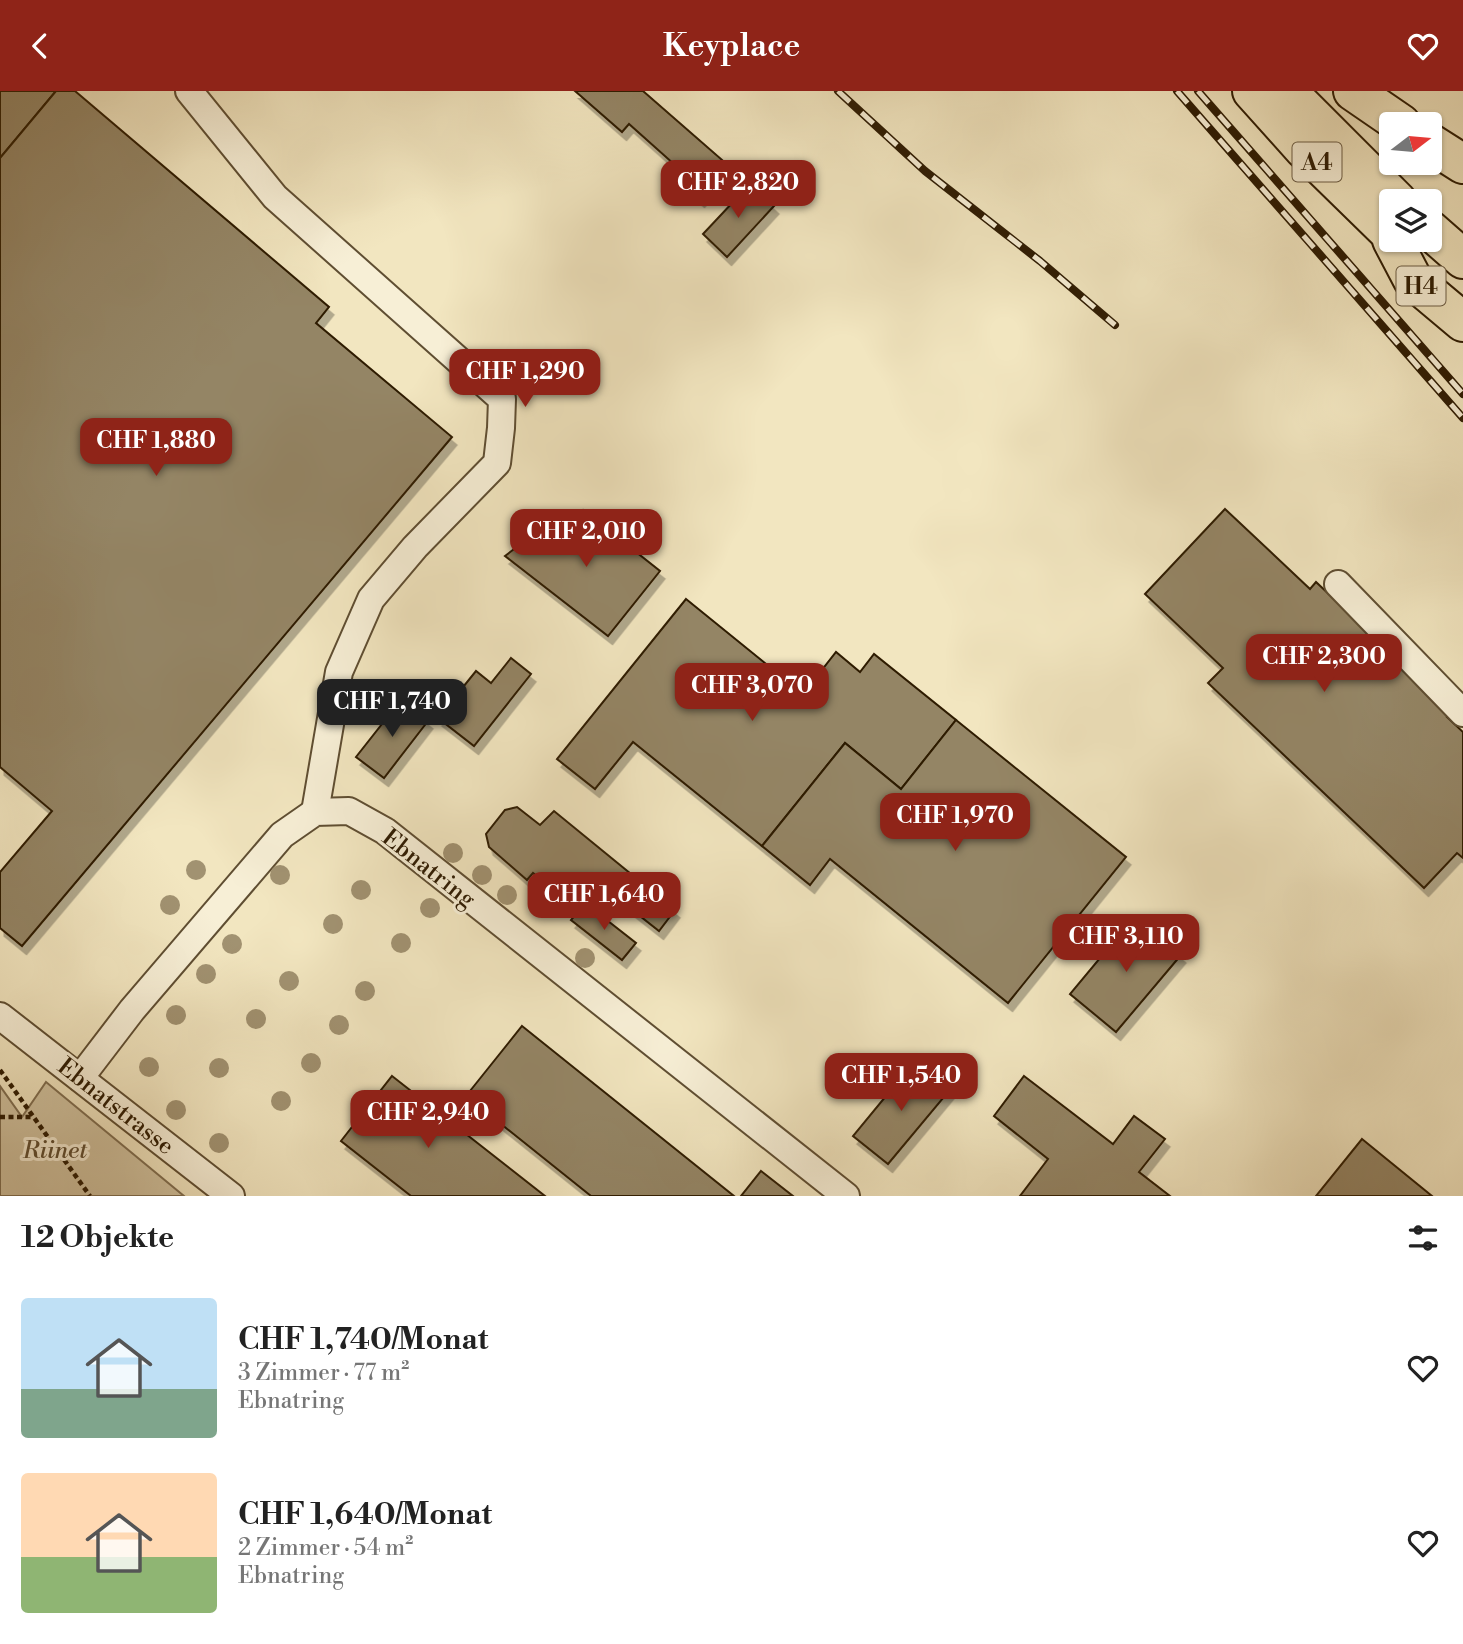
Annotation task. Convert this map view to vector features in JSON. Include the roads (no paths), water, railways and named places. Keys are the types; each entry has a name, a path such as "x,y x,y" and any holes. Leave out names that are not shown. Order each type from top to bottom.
{"highway":[{"name":"A4","path":"1252,91 1304,149 1379,219"},
{"name":"A4","path":"1287,91 1379,214"},
{"path":"1353,91 1384,112"},
{"path":"1442,151 1463,164"},
{"path":"1442,241 1463,259"},
{"name":"H4","path":"1401,252 1413,280 1463,322"},
{"name":"A4","path":"1413,252 1463,301"}],"street":[{"path":"80,1078 132,1010 282,835 315,812 339,673 366,611 372,599 415,547 497,463 501,428 502,399 275,197 189,91"},
{"path":"1338,584 1463,713"},
{"name":"Ebnatring","path":"315,812 349,811 385,831 846,1196"},
{"name":"Ebnatstrasse","path":"0,1016 231,1196"}],"railway":[{"path":"838,91 925,171 1040,261 1115,325"},
{"path":"1177,91 1463,418"},
{"path":"1198,91 1463,394"}],"park label":[{"name":"Riinet","path":"55,1150"}]}
